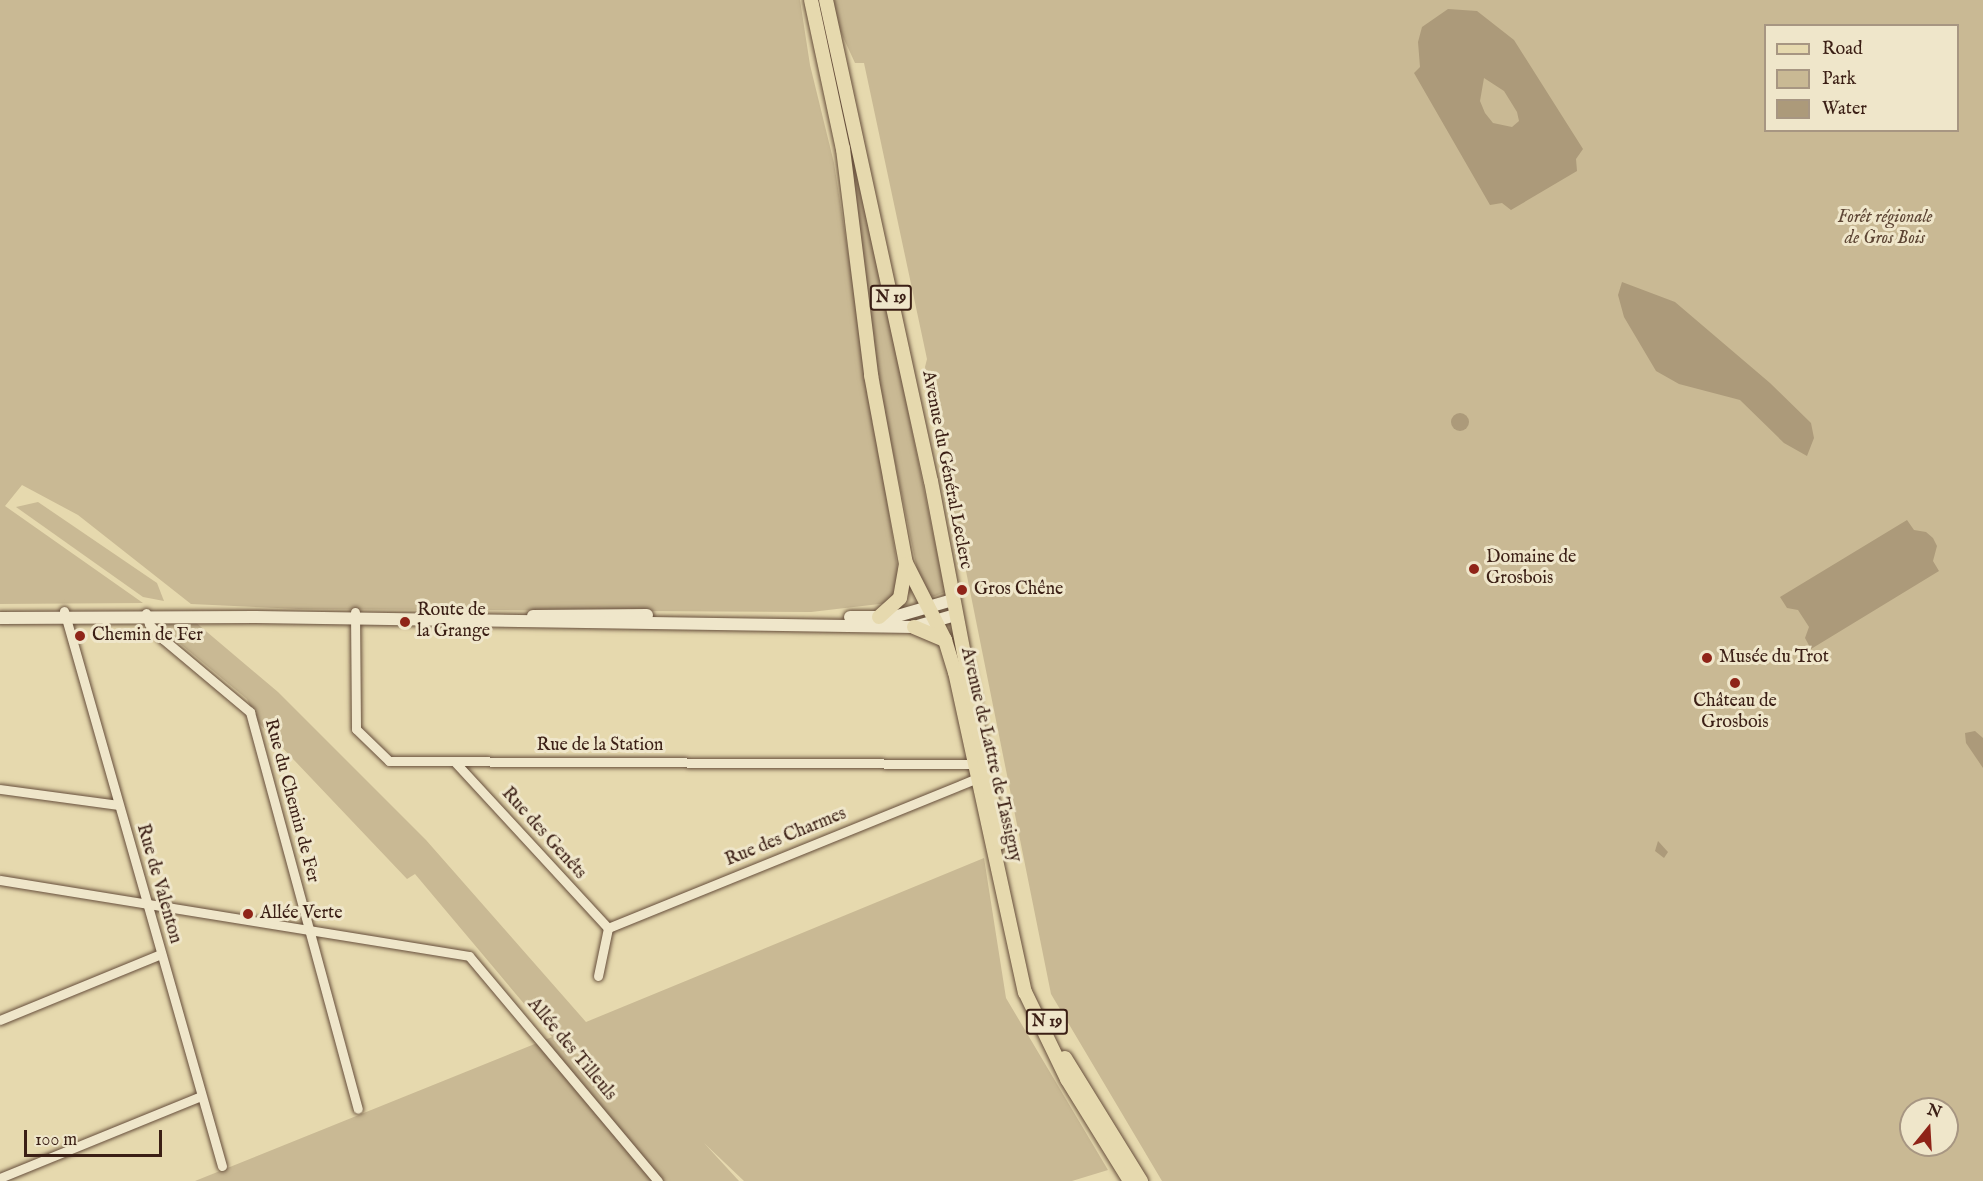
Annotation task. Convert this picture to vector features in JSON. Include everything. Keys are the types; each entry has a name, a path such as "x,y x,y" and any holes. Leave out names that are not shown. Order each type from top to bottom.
{"main road":[{"name":"Avenue de Lattre de Tassigny","path":"811,0 843,149 871,375 906,563 945,640 1025,992 1067,1078 1132,1179"},
{"name":"Avenue du Général Leclerc","path":"826,0 902,344 1029,975 1066,1058 1132,1179"},
{"path":"879,621 900,598 906,563"},
{"path":"879,621 952,600"},
{"path":"0,611 66,615"},
{"path":"0,618 147,615 879,621 914,627 945,640"},
{"path":"914,627 955,615"}],"street":[{"name":"Rue de Valenton","path":"66,615 222,1166"},
{"name":"Rue du Chemin de Fer","path":"147,615 163,639 250,712 358,1109"},
{"name":"Rue de la Station","path":"355,616 356,729 389,761 974,764"},
{"name":"Rue des Genêts","path":"454,761 608,928"},
{"name":"Rue des Charmes","path":"608,928 977,778"},
{"path":"0,789 118,805"},
{"path":"0,880 309,930"},
{"path":"598,976 608,928"},
{"name":"Allée des Tilleuls","path":"309,930 452,951 474,959 658,1181"},
{"path":"0,1020 161,954"},
{"path":"0,1178 201,1096"}],"green space":[{"path":"0,0 800,0 810,65 834,163 898,571 897,593 888,603 811,612 299,609 191,604 78,515 22,485 5,506 143,603 0,604"},
{"name":"Domaine de Grosbois","path":"832,0 1983,0 1983,1181 1162,1181 1051,994 925,367 927,359 864,63 855,63 838,26"},
{"path":"846,131 851,133 945,592 935,596 929,597 918,574 873,355"},
{"path":"38,502 157,583 164,601 143,597 16,507"},
{"path":"159,620 194,621 278,692 426,840 586,1022 984,858 1006,998 1108,1170 1072,1181 744,1181 704,1143 739,1181 195,1181 552,1037 415,874 407,879 256,720 247,699 160,627"}],"water":[{"path":"1448,9 1477,11 1514,40 1583,149 1576,159 1577,171 1511,210 1502,203 1490,205 1414,73 1420,67 1418,42 1422,27","holes":["1484,78 1504,91 1517,112 1519,121 1512,127 1493,123 1485,113 1480,101"]},
{"path":"1622,282 1675,302 1770,383 1811,423 1814,438 1807,456 1784,443 1740,400 1679,384 1656,371 1624,317 1618,295"},
{"path":"1456,413 1464,413 1469,418 1467,429 1456,431 1451,426 1451,418"},
{"path":"1907,520 1914,530 1926,532 1933,538 1937,546 1933,561 1939,571 1811,649 1805,638 1809,627 1798,610 1787,608 1780,597"},
{"path":"1975,731 1983,738 1983,768 1966,743 1965,733"},
{"path":"1658,841 1668,852 1664,858 1655,851"}],"place":[{"name":"Domaine de Grosbois","path":"1474,569"},
{"name":"Gros Chêne","path":"962,590"},
{"name":"Route de la Grange","path":"405,622"},
{"name":"Chemin de Fer","path":"80,636"},
{"name":"Musée du Trot","path":"1707,658"},
{"name":"Château de Grosbois","path":"1735,683"},
{"name":"Allée Verte","path":"248,914"}],"park label":[{"name":"Forêt régionale de Gros Bois","path":"1885,229"}]}
